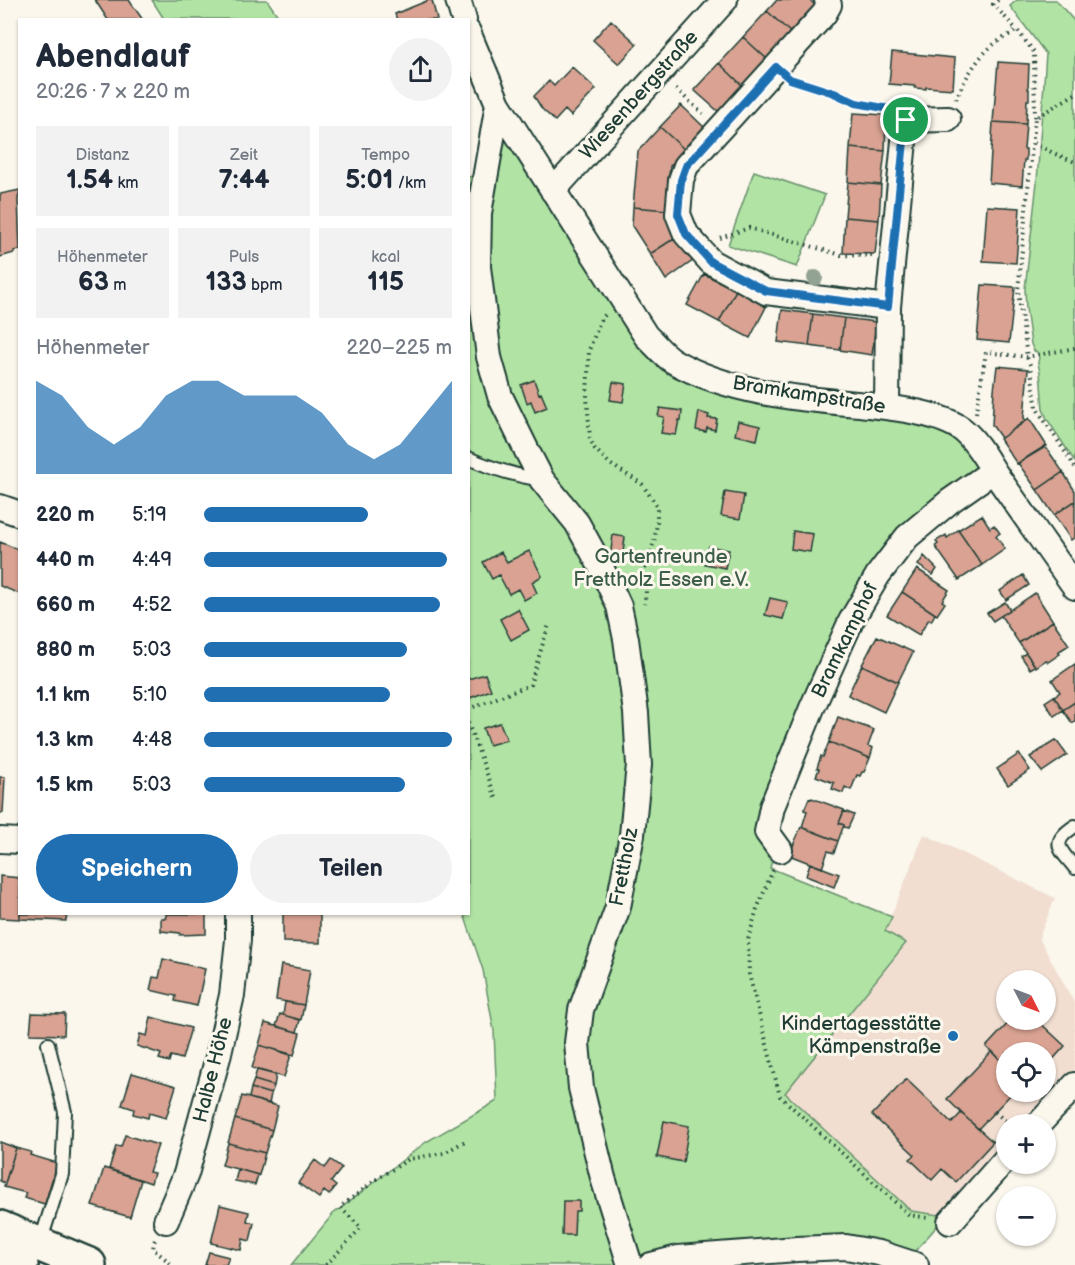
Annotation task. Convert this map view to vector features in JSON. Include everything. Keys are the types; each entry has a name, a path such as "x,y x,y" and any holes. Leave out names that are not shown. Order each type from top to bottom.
{"main road":[{"path":"0,1228 30,1255"},
{"path":"0,1257 30,1255 89,1265"}],"street":[{"path":"458,0 463,18"},
{"name":"Wiesenbergstraße","path":"553,191 725,0"},
{"path":"827,0 829,5 824,14 686,166 681,180 678,214 686,234 711,262 766,291 888,307"},
{"name":"Bramkampstraße","path":"470,37 498,104 646,336 671,360 701,375 748,389 887,407 922,413 949,422 963,430 977,445 1075,587"},
{"name":"Frettholz","path":"498,104 479,213 478,267 489,357 500,396 542,480 577,523 619,606 636,712 639,765 632,835 618,907 581,1010 577,1043 581,1088 603,1178 630,1265"},
{"path":"887,407 888,307 906,120 948,118"},
{"name":"Bramkamphof","path":"780,850 767,832 772,807 812,708 851,621 878,575 907,537 950,501 993,471"},
{"path":"0,507 18,513"},
{"path":"0,840 18,841"},
{"name":"Halbe Höhe","path":"166,1221 186,1174 218,1057 232,995 238,940 238,915"},
{"path":"1048,1114 1075,1085"},
{"path":"950,1222 996,1170"},
{"path":"651,1265 678,1258 846,1247 879,1253 916,1265"}],"lane":[{"path":"470,459 495,470 542,480"},
{"path":"1075,826 1064,833 1059,841 1059,848 1075,868"},
{"path":"30,1255 62,1174 66,1112 48,1044"}],"path":[{"path":"998,0 993,4 1034,52 1034,143 1018,291 1027,357 1037,409 1075,467"},
{"path":"948,118 969,73 977,62 993,45 1017,30"},
{"path":"776,67 790,79 834,93 856,103 895,110 906,120"},
{"path":"676,89 719,129"},
{"path":"1035,118 1075,94"},
{"path":"1034,143 1075,162"},
{"path":"697,247 749,228 841,255 893,257"},
{"path":"623,299 601,319 589,350 587,397 590,439 595,449 610,464 642,484 657,506 654,542 645,569 646,594 640,616 633,631 626,639"},
{"path":"963,430 976,412 986,352 1027,357 1075,348"},
{"path":"470,709 530,686 549,624"},
{"path":"470,728 496,798"},
{"path":"780,850 757,909 748,940 749,974 780,1096 909,1215 950,1222"},
{"path":"326,1265 361,1228 340,1207 377,1179 409,1159 444,1153 465,1141"}],"shaded area":[{"name":"Kindertagesstätte Kämpenstraße","path":"924,834 1055,898 1039,938 1075,1004 1075,1069 1056,1091 1056,1042 996,1042 996,1102 1046,1102 1036,1114 996,1114 996,1158 946,1216 911,1211 785,1093 906,944 885,931"}],"green space":[{"path":"152,0 267,0 279,18 163,18"},
{"path":"1017,0 1056,0 1075,22 1075,462 1043,409 1039,357 1031,344 1026,308 1025,289 1037,182 1046,54 1010,6"},
{"name":"Gartenfreunde Frettholz Essen e.V.","path":"499,111 670,361 949,425 990,471 905,536 770,807 774,853 770,868 892,917 885,931 906,943 785,1093 911,1211 946,1216 908,1259 881,1248 640,1265 291,1265 333,1214 426,1142 497,1101 494,1031 483,970 464,915 470,915 470,177 488,173"},
{"path":"754,171 825,195 797,267 728,245"}],"building":[{"path":"95,0 129,0 142,18 107,18"},
{"path":"432,0 436,18 396,18 395,14"},
{"path":"777,0 810,0 817,7 792,34 767,11"},
{"path":"767,11 792,34 768,60 743,37"},
{"path":"611,20 637,44 619,64 593,40"},
{"path":"743,37 768,60 744,87 719,63"},
{"path":"892,52 955,58 953,89 926,87 926,89 889,84"},
{"path":"998,62 1029,64 1026,124 993,122"},
{"path":"719,63 744,87 720,113 694,90"},
{"path":"572,67 596,89 571,116 565,110 555,121 542,109 534,96 549,81 554,86"},
{"path":"681,105 705,128 685,150 660,127"},
{"path":"853,113 886,115 885,151 850,148"},
{"path":"993,122 1026,124 1024,149 1026,149 1026,160 1024,160 1022,186 989,183"},
{"path":"660,127 685,150 670,166 667,210 633,207 638,151"},
{"path":"850,148 885,151 881,185 848,182"},
{"path":"848,182 881,185 879,220 845,217"},
{"path":"18,190 18,250 0,257 0,194"},
{"path":"987,206 1020,208 1016,263 983,261"},
{"path":"633,207 667,210 667,217 678,236 650,254 632,226"},
{"path":"845,217 879,220 875,254 843,253"},
{"path":"678,236 694,260 666,280 650,254"},
{"path":"704,274 736,290 719,322 687,305"},
{"path":"982,285 1015,287 1009,343 977,340"},
{"path":"736,290 766,307 750,338 719,322"},
{"path":"782,310 813,314 809,346 778,342"},
{"path":"813,314 844,318 840,350 809,346"},
{"path":"844,318 876,322 872,355 840,350"},
{"path":"997,366 1028,369 1024,418 1026,421 1001,438 992,425"},
{"path":"534,380 547,407 535,412 531,401 527,403 521,385"},
{"path":"613,382 626,384 623,402 610,400"},
{"path":"660,408 682,411 676,435 661,433 664,417 658,416"},
{"path":"699,412 709,415 708,418 717,419 715,430 707,428 706,432 696,430"},
{"path":"1029,418 1047,446 1017,464 1000,439"},
{"path":"738,421 760,426 757,440 735,435"},
{"path":"1045,446 1063,472 1037,490 1018,463"},
{"path":"1063,472 1075,491 1075,501 1054,515 1037,490"},
{"path":"725,492 744,495 740,519 721,516"},
{"path":"1075,501 1075,537 1071,540 1054,515"},
{"path":"982,515 990,528 994,525 1000,533 996,536 1005,549 982,565 958,530"},
{"path":"958,530 982,565 959,580 935,546 938,544 936,541 946,535 947,538"},
{"path":"793,531 813,534 810,552 791,549"},
{"path":"613,535 625,537 622,560 610,558"},
{"path":"0,542 18,549 18,593 0,586"},
{"path":"709,546 729,550 725,568 705,564"},
{"path":"529,551 542,576 532,582 537,593 524,600 518,589 509,594 499,575 492,579 483,562 501,552 507,562"},
{"path":"924,556 937,569 933,575 918,565"},
{"path":"917,569 949,590 942,601 945,603 937,615 902,592"},
{"path":"1023,575 1029,585 1006,600 1000,591"},
{"path":"902,592 935,614 919,635 887,615"},
{"path":"1035,593 1053,621 1019,643 1001,616"},
{"path":"770,598 788,602 783,619 765,615"},
{"path":"1005,602 1010,610 993,621 987,613"},
{"path":"518,609 529,630 511,640 500,619"},
{"path":"1053,621 1069,645 1048,662 1046,660 1036,667 1019,643"},
{"path":"877,636 913,652 898,682 862,665"},
{"path":"1026,653 1035,666 1030,669 1021,656"},
{"path":"1075,664 1075,702 1063,710 1054,696 1060,692 1052,680"},
{"path":"862,665 898,682 884,712 848,695"},
{"path":"485,674 491,690 470,698 470,678"},
{"path":"1054,696 1063,710 1054,716 1045,702"},
{"path":"1075,702 1075,721 1072,723 1063,710"},
{"path":"838,717 874,730 868,746 873,748 870,758 829,742"},
{"path":"500,723 507,740 489,745 483,728"},
{"path":"1056,740 1067,755 1042,772 1030,757"},
{"path":"829,742 870,758 864,772 860,776 857,775 851,790 845,787 843,793 832,789 834,783 816,776 821,756 823,757"},
{"path":"1019,754 1030,770 1008,785 997,769"},
{"path":"0,777 5,777 3,813 0,813"},
{"path":"809,798 844,810 839,823 844,825 838,841 802,827 807,811 804,810"},
{"path":"844,811 854,815 848,828 839,823"},
{"path":"801,827 838,841 834,853 828,851 822,868 789,855"},
{"path":"810,863 839,874 834,887 806,876"},
{"path":"0,876 18,878 18,915 20,919 0,918"},
{"path":"20,915 67,915 66,921 20,919"},
{"path":"166,915 206,915 206,934 180,935 180,933 161,931 161,918 166,918"},
{"path":"283,915 320,915 320,943 283,942"},
{"path":"163,959 205,969 197,1006 175,1001 176,996 150,990 153,977 159,978"},
{"path":"281,965 310,970 304,1005 276,1000"},
{"path":"285,1002 304,1005 301,1020 283,1015"},
{"path":"32,1013 65,1014 64,1035 30,1034"},
{"path":"280,1014 300,1020 297,1032 276,1026"},
{"path":"151,1017 191,1028 182,1059 171,1056 169,1062 159,1059 161,1054 137,1046 140,1034 147,1036"},
{"path":"265,1023 300,1033 294,1055 259,1045"},
{"path":"1002,1030 1048,1030 1065,1046 1056,1056 1056,1042 996,1042 996,1056 986,1047"},
{"path":"259,1045 291,1055 284,1077 252,1068"},
{"path":"992,1051 996,1055 996,1102 1004,1102 978,1129 947,1099"},
{"path":"257,1070 276,1075 274,1086 254,1080"},
{"path":"132,1073 176,1086 166,1118 149,1113 148,1118 133,1114 134,1109 122,1105"},
{"path":"906,1079 952,1123 961,1113 993,1142 956,1182 942,1169 932,1180 910,1159 915,1155 872,1115"},
{"path":"254,1080 274,1086 271,1094 251,1088"},
{"path":"251,1088 271,1094 269,1104 249,1098"},
{"path":"242,1096 278,1106 272,1130 235,1119"},
{"path":"235,1119 272,1130 265,1153 228,1143"},
{"path":"664,1121 689,1126 683,1162 657,1157"},
{"path":"125,1135 158,1145 149,1172 154,1173 151,1183 109,1169 116,1146 121,1147"},
{"path":"0,1142 16,1148 5,1183 0,1181"},
{"path":"228,1143 265,1153 259,1175 222,1165"},
{"path":"16,1148 57,1163 45,1204 24,1198 26,1193 4,1187"},
{"path":"315,1160 325,1168 331,1160 342,1168 331,1182 336,1186 329,1195 324,1191 319,1198 298,1183"},
{"path":"104,1168 141,1180 130,1217 92,1206"},
{"path":"238,1169 258,1175 255,1185 235,1181"},
{"path":"563,1201 579,1201 579,1211 575,1211 574,1235 562,1235"},
{"path":"220,1205 249,1212 247,1221 254,1223 250,1241 243,1239 241,1250 211,1243"},
{"path":"209,1252 229,1257 226,1265 205,1265"}],"place":[{"name":"Kindertagesstätte Kämpenstraße","path":"953,1036"}],"route":[{"path":"776,67 790,79 834,93 856,103 895,110 906,120 888,307 766,291 711,262 686,234 678,214 681,180 686,166 776,67"}]}
